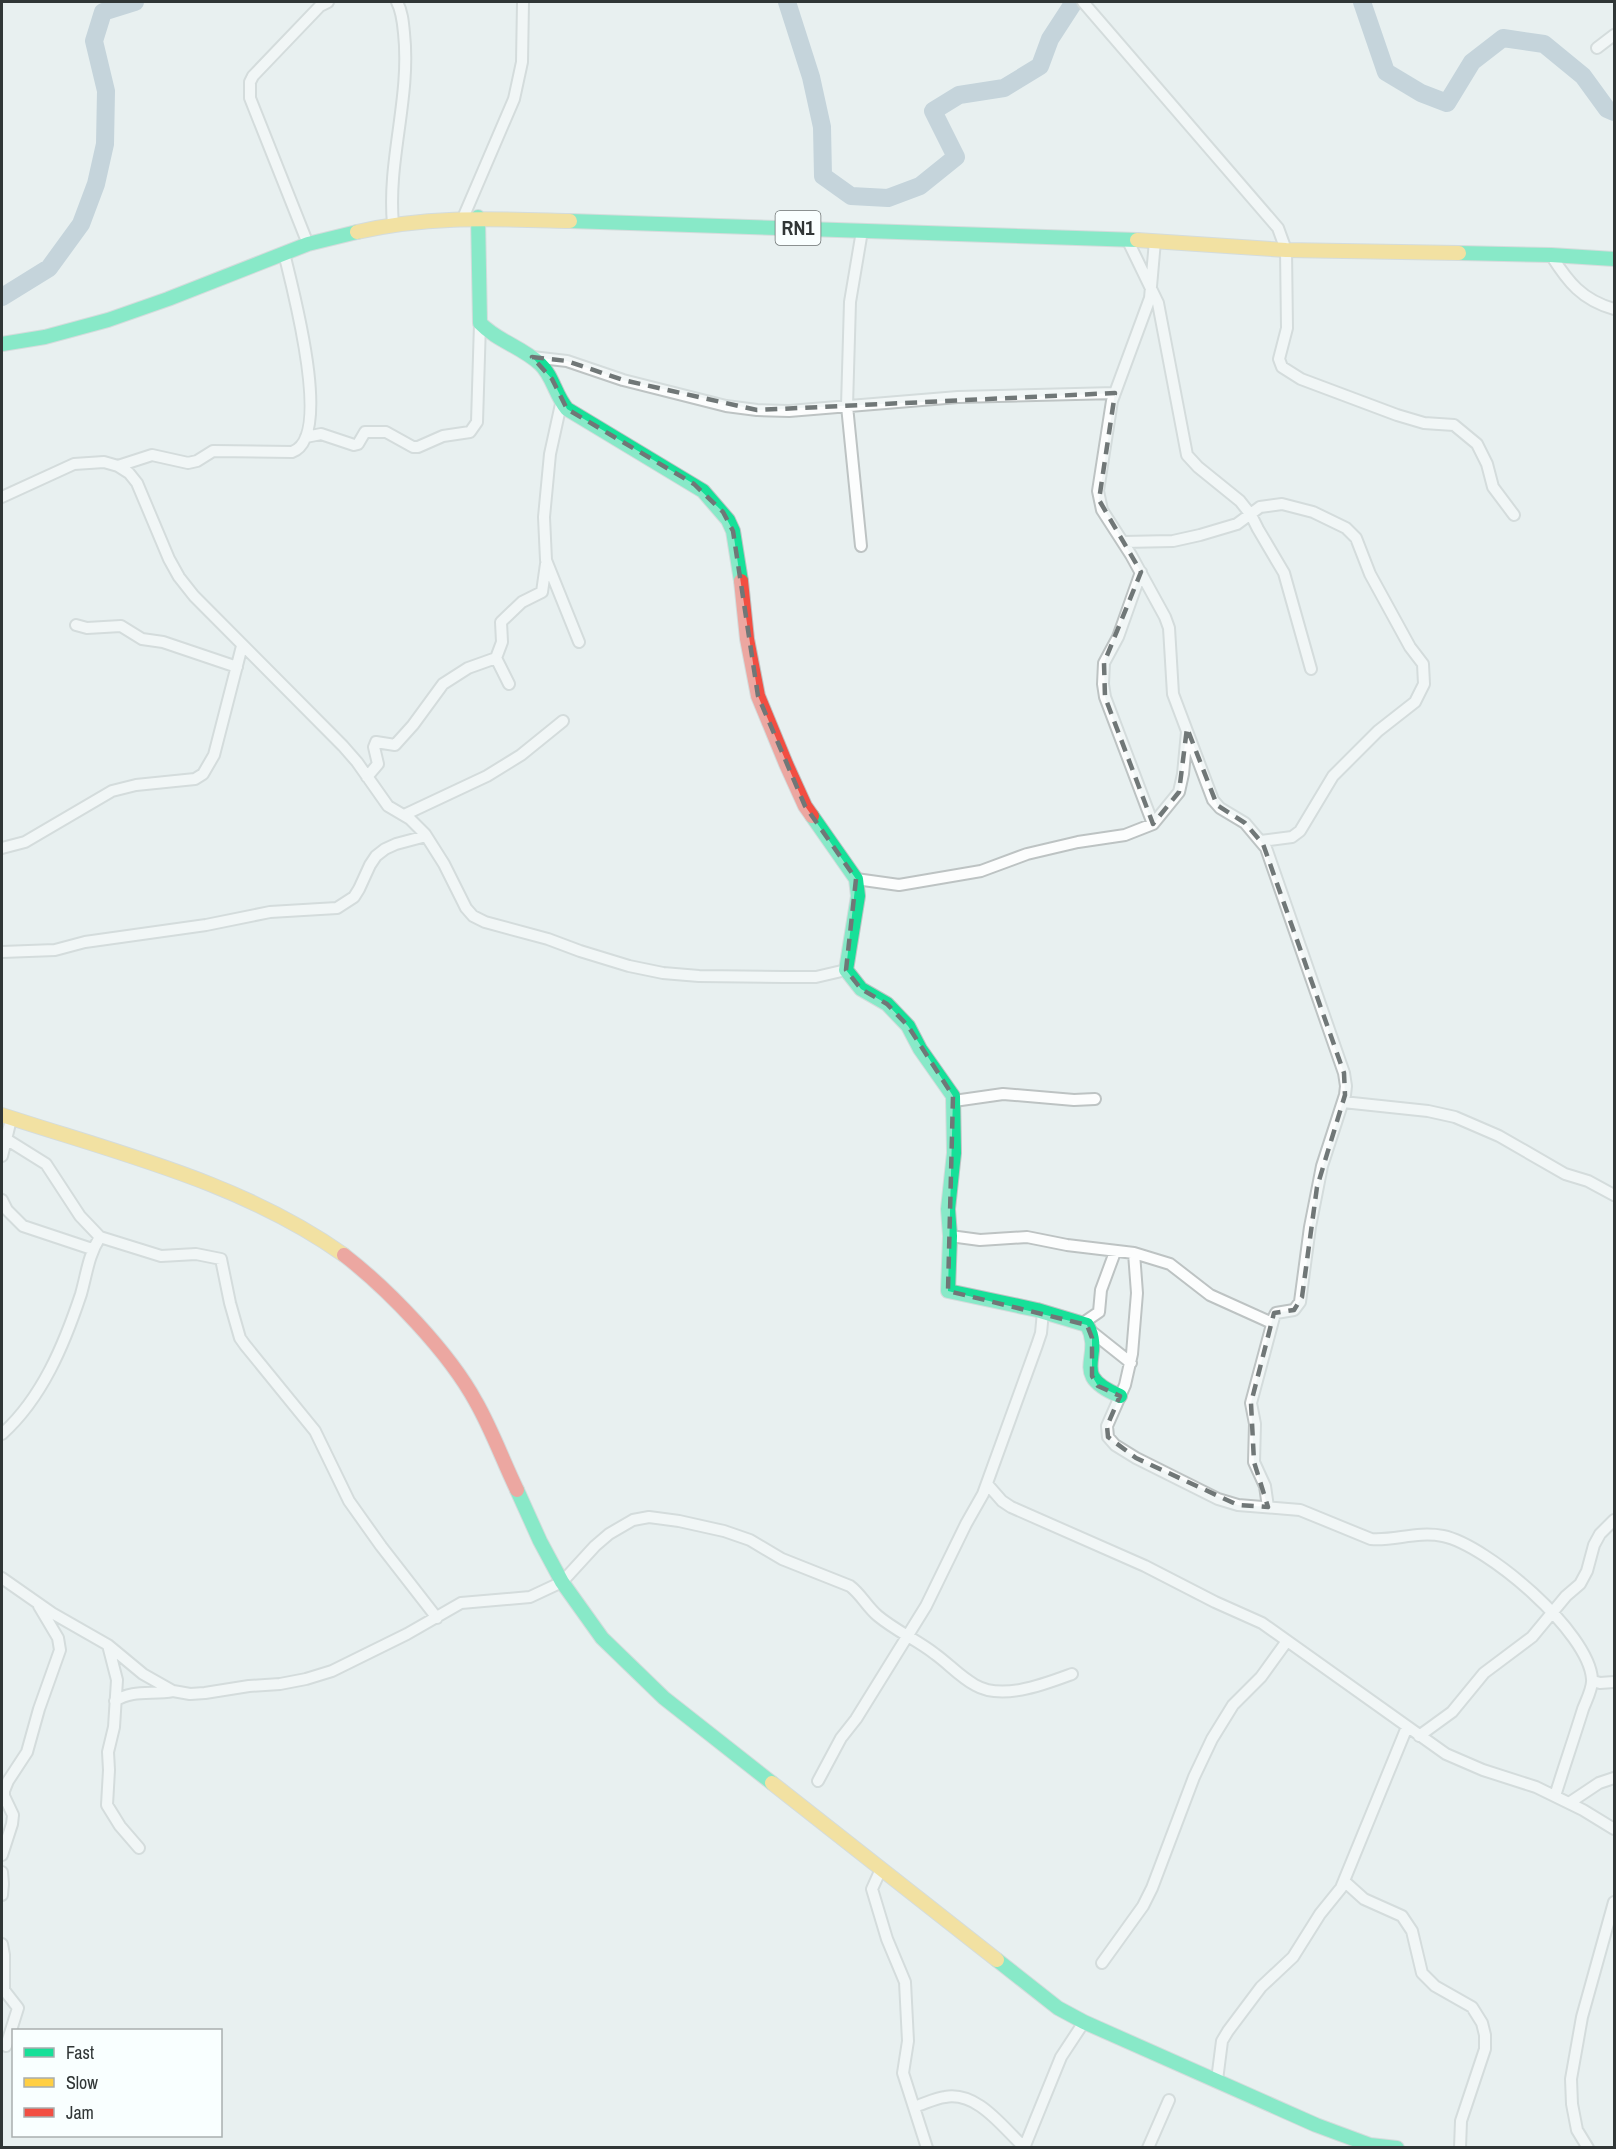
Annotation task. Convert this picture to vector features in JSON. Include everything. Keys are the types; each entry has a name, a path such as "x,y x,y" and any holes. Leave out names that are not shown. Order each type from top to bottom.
{"main road":[{"name":"RN1","path":"2,344 45,337 108,320 168,300 309,244 393,224 478,217 1155,241 1286,250 1551,255 1614,259"},
{"path":"478,217 480,323 499,340 539,362 552,379 561,404 703,491 728,520 733,531 747,639 758,696 805,806 856,879 858,896 846,970 861,989 886,1004 908,1026 920,1049 951,1092 954,1101 954,1153 948,1209 950,1236 948,1291 1043,1312 1087,1327 1092,1376 1098,1386 1120,1396"},
{"path":"6,1117 229,1191 280,1216 341,1252 400,1304 465,1384 476,1401 533,1528 562,1582 602,1638 664,1698 1058,2008 1084,2022 1316,2125 1370,2146 1397,2148"}],"street":[{"path":"309,244 250,98 250,82 280,46 320,6 328,2"},
{"path":"393,224 392,177 406,78 401,10 397,2"},
{"path":"463,218 514,99 522,62 523,2"},
{"path":"1083,2 1278,228 1286,250 1287,328 1279,358 1282,367 1301,378 1396,415 1424,423 1454,426 1477,444 1487,464 1493,487 1514,516"},
{"path":"1597,48 1614,35"},
{"path":"861,546 847,406 850,302 862,231"},
{"path":"1128,241 1158,303 1187,455 1198,467 1240,501 1251,515 1284,573 1311,669"},
{"path":"1155,241 1152,289 1115,393 1102,452 1098,490 1102,510 1124,542 1162,610 1169,628 1173,694 1217,805 1245,823 1266,848 1344,1073 1346,1086 1320,1177 1310,1227 1300,1302 1294,1310 1276,1313 1251,1403 1255,1424 1254,1462 1265,1486 1268,1507"},
{"path":"118,466 152,455 188,463 197,461 213,451 292,452 298,450 306,437 311,397 306,351 284,253"},
{"path":"1551,255 1567,281 1575,289 1592,300 1614,309"},
{"path":"306,437 321,434 354,445 358,444 365,432 386,432 413,447 418,447 443,436 470,432 477,422 480,323"},
{"path":"532,357 567,360 623,381 726,406 789,411 958,397 1115,393"},
{"path":"509,684 496,658 502,642 500,624 525,600 542,592 546,564 544,506 551,445 561,404"},
{"path":"2,498 74,464 104,462 118,466 129,473 137,483 159,539 179,577 242,646 343,746 388,806 404,815 426,836 444,864 466,908 473,916 485,922 548,939 629,966 663,973 699,976 806,977 846,970"},
{"path":"1124,542 1173,541 1223,529 1237,524 1260,507 1282,504 1313,512 1352,532 1361,548 1370,574 1425,669 1424,684 1415,702 1378,731 1333,776 1300,831 1292,837 1261,841"},
{"path":"546,564 579,642"},
{"path":"1141,572 1118,637 1104,663 1103,684 1105,697 1153,824"},
{"path":"76,625 87,628 121,626 142,639 163,642 237,667"},
{"path":"2,848 25,842 112,791 136,785 195,779 203,774 214,755 242,646"},
{"path":"367,777 378,764 374,747 376,742 395,745 417,721 442,684 468,668 496,658"},
{"path":"404,815 487,776 521,755 563,721"},
{"path":"856,879 899,885 981,872 1027,854 1078,842 1125,835 1153,824 1179,792 1187,728"},
{"path":"2,952 55,950 85,942 206,925 270,912 337,908 354,897 376,856 396,844 426,836"},
{"path":"954,1101 1003,1095 1074,1100 1095,1099"},
{"path":"1343,1102 1428,1111 1455,1117 1499,1136 1565,1174 1595,1184 1614,1195"},
{"path":"2,1156 6,1139 6,1117"},
{"path":"6,1139 46,1164 80,1215 100,1238 161,1256 196,1254 221,1259 230,1303 244,1345 315,1431 349,1501 437,1617"},
{"path":"2,1200 7,1210 23,1226 92,1249"},
{"path":"950,1236 980,1240 1027,1237 1067,1245 1134,1253 1170,1264 1210,1295 1272,1323"},
{"path":"2,1434 32,1401 44,1382 81,1292 92,1249 100,1238"},
{"path":"1115,1252 1101,1290 1098,1312 1087,1327 1131,1363"},
{"path":"1134,1253 1137,1293 1131,1363 1125,1385 1106,1431 1108,1437 1114,1444 1136,1458 1218,1499 1238,1505 1300,1510 1371,1539 1381,1540 1412,1534 1433,1534 1458,1541 1503,1567 1552,1614 1577,1642 1586,1658 1593,1681 1555,1796"},
{"path":"818,1781 842,1738 926,1606 988,1485 1041,1333 1043,1312"},
{"path":"988,1485 1002,1501 1011,1507 1145,1566 1198,1594 1262,1623 1419,1736 1458,1760 1555,1796 1614,1829"},
{"path":"115,1701 131,1693 155,1694 173,1690 205,1693 280,1684 332,1671 461,1603 530,1597 562,1582 609,1534 633,1520 649,1517 723,1531 750,1540 782,1559 850,1586 874,1612 937,1656 949,1668 986,1690 1023,1690 1072,1674"},
{"path":"1419,1736 1452,1712 1484,1673 1527,1642 1566,1596 1580,1584 1587,1571 1597,1540 1614,1520"},
{"path":"2,1578 37,1603 108,1645 143,1674 173,1690"},
{"path":"2,1855 13,1815 4,1791 30,1746 39,1709 60,1650 58,1638 37,1603"},
{"path":"1102,1963 1143,1906 1152,1888 1194,1777 1220,1725 1233,1706 1261,1677 1287,1641"},
{"path":"108,1645 117,1680 114,1727 108,1752 107,1805 120,1826 139,1848"},
{"path":"1593,1681 1614,1682"},
{"path":"1217,2080 1222,2041 1228,2031 1261,1988 1293,1957 1344,1881 1407,1727"},
{"path":"1569,1803 1599,1783 1614,1778"},
{"path":"881,1869 872,1889 886,1939 905,1982 908,2041 903,2073 927,2148"},
{"path":"2,1872 2,1895"},
{"path":"1344,1881 1364,1899 1402,1916 1412,1931 1422,1973 1435,1986 1472,2007 1482,2024 1485,2049 1461,2121 1460,2148"},
{"path":"1588,2148 1577,2130 1572,2104 1571,2079 1582,2017 1614,1902"},
{"path":"2,1944 4,1990 18,2008 6,2046"},
{"path":"914,2107 945,2097 959,2096 972,2101 989,2114 1025,2148 1062,2057 1084,2022"},
{"path":"1148,2148 1169,2100"}],"highlighted area":[{"path":"532,357 567,361 623,380 757,410 1115,393 1099,500 1141,572 1104,663 1105,697 1153,824 1179,792 1187,728 1217,805 1245,823 1263,844 1344,1073 1345,1095 1317,1187 1302,1297 1294,1310 1274,1313 1251,1403 1254,1462 1268,1507 1238,1505 1136,1458 1108,1437 1107,1426 1120,1396 1098,1386 1092,1376 1092,1338 1087,1325 948,1291 953,1096 908,1026 887,1004 861,989 846,970 856,879 805,806 758,696 733,531 723,512 694,484 567,409 552,379"}],"waterway":[{"path":"2,297 49,268 81,224 96,184 105,144 106,91 94,41 103,12 135,2"},
{"path":"787,2 811,77 822,127 823,176 851,196 888,198 920,186 956,157 933,111 959,95 1004,88 1040,66 1050,39 1074,2"},
{"path":"1362,2 1386,72 1421,93 1447,103 1472,62 1503,38 1544,44 1583,76 1607,109 1614,112"}],"traffic: fast":[{"path":"478,217 480,323 494,335 540,364 567,409 703,491 728,520 733,531 741,581"},
{"path":"570,221 1137,240"},
{"path":"2,344 45,337 108,320 308,244 357,232"},
{"path":"1459,253 1614,259"},
{"path":"812,816 856,879 858,896 846,970 861,989 887,1004 908,1026 920,1049 953,1096 954,1153 948,1209 950,1236 948,1291 1037,1310 1087,1325 1092,1347 1091,1373 1104,1388 1120,1396"},
{"path":"517,1490 562,1582 602,1638 664,1698 772,1783"},
{"path":"997,1960 1058,2008 1084,2022 1316,2125 1370,2145 1397,2148"}],"traffic: slow":[{"path":"357,232 437,221 490,219 570,221"},
{"path":"1137,240 1286,250 1459,253"},
{"path":"2,1115 135,1157 222,1189 305,1230 344,1255"},
{"path":"772,1783 997,1960"}],"traffic: jam":[{"path":"741,581 747,639 758,696 786,764 812,816"},
{"path":"344,1255 398,1303 450,1363 482,1413 517,1490"}]}
